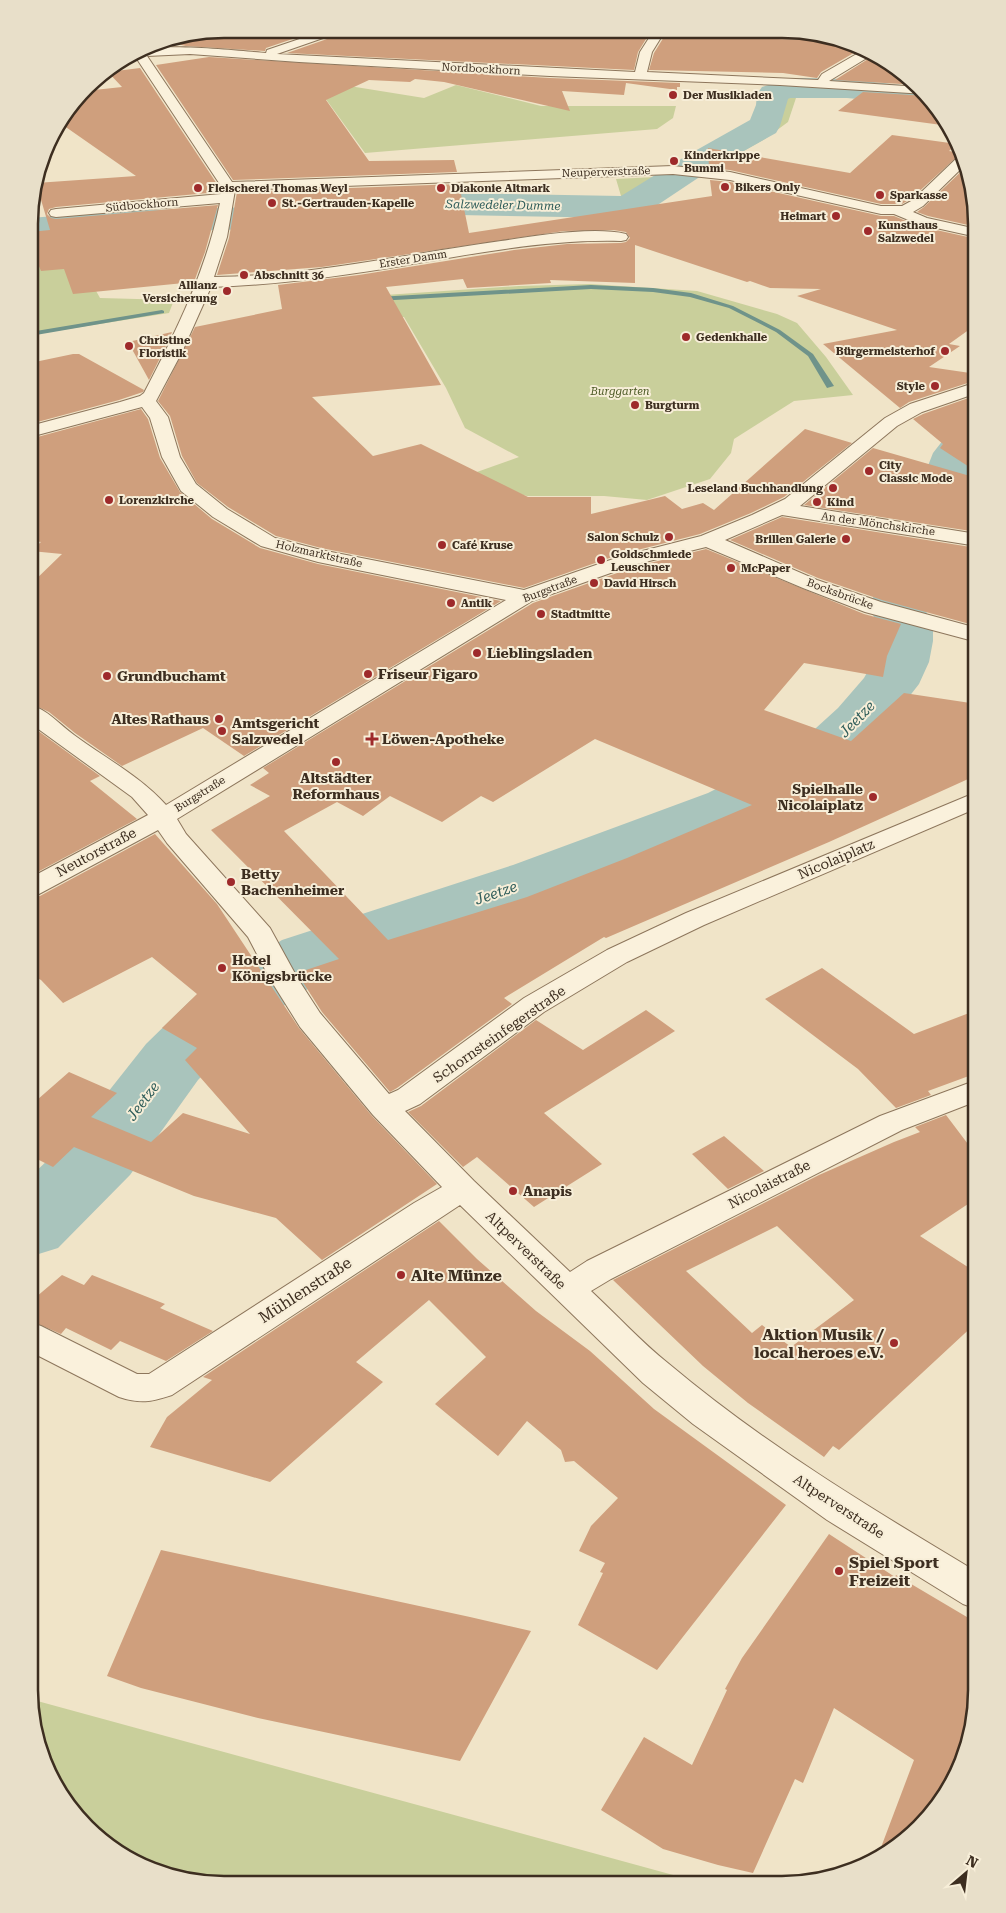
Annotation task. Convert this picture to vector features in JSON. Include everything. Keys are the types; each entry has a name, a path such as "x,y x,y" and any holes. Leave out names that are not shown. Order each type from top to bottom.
{"street":[{"path":"261,57 317,38"},
{"path":"641,75 644,55 655,38"},
{"name":"Nordbockhorn","path":"154,51 174,50 261,57 822,83 912,90"},
{"path":"822,83 826,77 863,56"},
{"path":"38,430 146,400 151,396 204,282 224,218 228,192 141,57"},
{"path":"898,211 914,206 959,164"},
{"name":"Neuperverstraße","path":"228,192 364,180 673,170 738,178 866,208 898,211 923,220 968,231"},
{"name":"Südbockhorn","path":"56,213 228,192"},
{"name":"Erster Damm","path":"204,282 313,274 508,244 595,236 621,237"},
{"name":"Burgstraße","path":"163,817 525,597 626,561 708,540 780,509 792,502 891,422 916,408 968,390"},
{"name":"Holzmarktstraße","path":"146,400 159,417 170,457 188,487 220,513 268,542 318,556 525,597"},
{"name":"An der Mönchskirche","path":"780,509 968,539"},
{"name":"Bocksbrücke","path":"708,540 810,584 873,607 968,633"},
{"name":"Altperverstraße","path":"38,718 141,792 163,817 176,838 260,934 280,973 310,1020 384,1108 463,1189 655,1373 706,1414 840,1508 968,1586"},
{"name":"Nicolaiplatz","path":"695,919 968,803"},
{"name":"Neutorstraße","path":"38,884 163,817"},
{"name":"Schornsteinfegerstraße","path":"384,1108 409,1097 534,1005 617,956 695,919"},
{"name":"Nicolaistraße","path":"567,1290 599,1270 891,1123 968,1093"},
{"name":"Mühlenstraße","path":"38,1341 131,1387 146,1388 160,1385 425,1211 463,1189"}],"green space":[{"path":"312,80 424,98 456,85 541,106 676,106 673,118 657,129 365,153"},
{"path":"800,88 827,89 826,97 796,98 788,122 765,139 715,167 692,162 758,124 776,95 784,90"},
{"path":"681,177 645,205 622,210 467,207 463,201 621,196 616,179"},
{"path":"76,255 100,298 174,300 169,313 38,334 38,257"},
{"name":"Burggarten","path":"590,284 697,291 777,314 797,323 826,357 853,395 794,401 734,439 731,453 710,479 647,500 604,496 527,496 460,478 519,457 465,428 446,388 404,317 292,311 297,301 519,286"},
{"path":"38,1701 677,1876 224,1876 187,1872 164,1866 131,1851 110,1837 76,1803 62,1782 47,1749 41,1726"}],"water":[{"path":"783,86 848,89 917,95 919,98 800,88 767,96 768,90"}],"building":[{"path":"212,38 295,38 266,48 265,51 177,44"},
{"path":"330,38 646,39 638,52 634,70 287,53"},
{"path":"663,38 808,40 842,47 855,52 821,72 817,78 783,73 649,70 654,53"},
{"path":"209,57 550,78 680,83 680,87 677,87 677,90 626,83 624,95 562,91 570,111 444,82 415,79 410,82 369,80 326,100 369,161 454,160 457,172 233,180 156,65"},
{"path":"869,59 886,69 905,84 835,80"},
{"path":"140,68 219,187 219,192 56,207 49,209 47,214 51,218 56,219 218,205 205,252 194,282 73,294 64,269 41,271 38,264 38,231 50,230 40,195 41,187 42,183 136,176 65,126 76,110 94,90 122,87 111,75 117,71"},
{"path":"863,92 917,95 940,125 838,111"},
{"path":"892,135 950,143 952,148 949,151 954,152 956,157 912,198 902,204 881,204 730,170 709,168 708,148 850,173"},
{"path":"961,172 967,199 968,225 917,212"},
{"path":"710,180 730,182 881,216 894,216 918,226 968,237 968,330 949,344 960,346 929,367 968,373 968,383 909,402 900,408 823,344 897,330 797,296 821,289 770,288 635,245 635,283 550,280 551,283 467,288 463,279 386,287 441,385 312,397 373,456 421,444 528,497 591,497 591,514 665,496 682,509 703,503 714,510 805,429 852,443 784,497 751,513 700,534 618,555 524,588 321,548 276,536 228,507 197,483 182,456 170,416 158,401 195,327 282,309 278,285 359,275 514,250 567,244 621,243 626,242 630,238 626,232 613,230 564,231 322,267 217,275 229,238 237,192 459,184 469,233 712,196"},
{"path":"172,332 166,346 149,380 128,342"},
{"path":"79,354 144,390 119,400 38,422 38,361"},
{"path":"968,398 968,466 940,448 943,444 913,419"},
{"path":"141,409 148,419 160,458 180,492 212,519 260,548 318,564 501,601 244,756 203,728 122,766 49,712 38,707 38,577 62,554 38,552 38,545 41,542 38,541 38,437"},
{"path":"873,448 968,475 968,531 804,505"},
{"path":"782,517 968,547 968,624 882,600 818,578 730,540"},
{"path":"706,549 864,614 901,624 887,656 883,677 804,663 764,710 851,741 904,693 968,703 968,779 829,842 606,938 604,937 504,998 512,1004 390,1092 322,1012 297,973 339,959 211,830 270,796 250,785 269,773 263,768 533,603 634,567","holes":["595,739 752,805 627,858 527,897 388,940 284,831 337,802 363,816 390,796 442,822 481,796 493,802"]},
{"path":"38,731 100,776 90,781 137,819 38,872"},
{"path":"155,834 217,904 299,1028 372,1116 437,1184 322,1260 276,1218 194,1196 74,1147 53,1167 38,1160 38,1099 69,1072 117,1093 91,1117 151,1142 183,1113 250,1134 185,1060 197,1048 162,1028 197,994 152,957 63,1003 38,978 38,896"},
{"path":"822,968 914,1034 968,1013 968,1076 928,1091 931,1095 896,1108 858,1069 765,999"},
{"path":"646,1010 675,1031 544,1113 602,1164 534,1207 477,1157 463,1167 408,1112 421,1106 536,1020 583,1050"},
{"path":"946,1115 968,1144 968,1204 920,1236 968,1267 968,1330 839,1450 833,1446 824,1457 748,1403 703,1366 613,1280 819,1175 920,1132 915,1127","holes":["777,1226 854,1300 791,1347 762,1325 752,1333 686,1271"]},
{"path":"724,1136 764,1171 728,1189 692,1154"},
{"path":"439,1221 477,1259 536,1311 590,1351 654,1409 786,1505 657,1670 578,1625 603,1573 600,1572 605,1563 579,1551 591,1526 618,1498 574,1461 565,1462 561,1450 527,1421 498,1456 435,1404 486,1357 429,1300 356,1362 383,1382 270,1482 150,1447 167,1417 212,1380 203,1377"},
{"path":"62,1275 84,1285 92,1275 165,1304 160,1308 213,1331 166,1361 120,1341 111,1350 66,1328 61,1334 38,1324 38,1295"},
{"path":"829,1534 895,1577 896,1575 968,1618 968,1701 965,1726 959,1749 949,1772 930,1803 914,1821 881,1847 914,1760 834,1708 803,1783 795,1779 753,1873 663,1849 601,1810 644,1737 692,1765 727,1690 725,1689 742,1658"},
{"path":"161,1550 531,1631 460,1761 258,1718 141,1688 107,1676"}],"waterway":[{"name":"Salzwedeler Dumme","path":"38,228 118,222 254,218 408,203 621,207 634,204 698,163 764,126 772,105 773,94 784,89 802,87 847,88 917,96"},
{"path":"377,299 591,287 653,290 691,295 731,307 778,331 811,355 830,386"},
{"path":"38,333 162,312"},
{"name":"Jeetze","path":"944,503 949,471 957,453 968,437"},
{"name":"Jeetze","path":"38,1218 102,1155 172,1062 216,1018 307,956 537,879 730,806 783,779 826,751 859,721 890,684 901,662 905,641 905,624 896,606 919,557"}],"place":[{"name":"Der Musikladen","path":"673,95"},
{"name":"Kinderkrippe Bummi","path":"674,161"},
{"name":"Bikers Only","path":"725,187"},
{"name":"Fleischerei Thomas Weyl","path":"198,188"},
{"name":"Diakonie Altmark","path":"441,188"},
{"name":"Sparkasse","path":"880,195"},
{"name":"St.-Gertrauden-Kapelle","path":"272,203"},
{"name":"Heimart","path":"836,216"},
{"name":"Kunsthaus Salzwedel","path":"868,231"},
{"name":"Abschnitt 36","path":"244,275"},
{"name":"Allianz Versicherung","path":"227,291"},
{"name":"Gedenkhalle","path":"686,337"},
{"name":"Christine Floristik","path":"129,346"},
{"name":"Bürgermeisterhof","path":"945,351"},
{"name":"Style","path":"935,386"},
{"name":"Burgturm","path":"635,405"},
{"name":"City Classic Mode","path":"869,471"},
{"name":"Leseland Buchhandlung","path":"833,488"},
{"name":"Lorenzkirche","path":"109,500"},
{"name":"Kind","path":"817,502"},
{"name":"Salon Schulz","path":"669,537"},
{"name":"Brillen Galerie","path":"846,539"},
{"name":"Café Kruse","path":"442,545"},
{"name":"Goldschmiede Leuschner","path":"601,560"},
{"name":"McPaper","path":"731,568"},
{"name":"David Hirsch","path":"594,583"},
{"name":"Antik","path":"451,603"},
{"name":"Stadtmitte","path":"541,614"},
{"name":"Lieblingsladen","path":"477,653"},
{"name":"Friseur Figaro","path":"368,674"},
{"name":"Grundbuchamt","path":"107,676"},
{"name":"Altes Rathaus","path":"219,719"},
{"name":"Amtsgericht Salzwedel","path":"222,731"},
{"name":"Löwen-Apotheke","path":"372,739"},
{"name":"Altstädter Reformhaus","path":"336,762"},
{"name":"Spielhalle Nicolaiplatz","path":"873,797"},
{"name":"Betty Bachenheimer","path":"231,882"},
{"name":"Hotel Königsbrücke","path":"222,968"},
{"name":"Anapis","path":"513,1191"},
{"name":"Alte Münze","path":"401,1275"},
{"name":"Aktion Musik / local heroes e.V.","path":"894,1343"},
{"name":"Spiel Sport Freizeit","path":"839,1571"}]}
